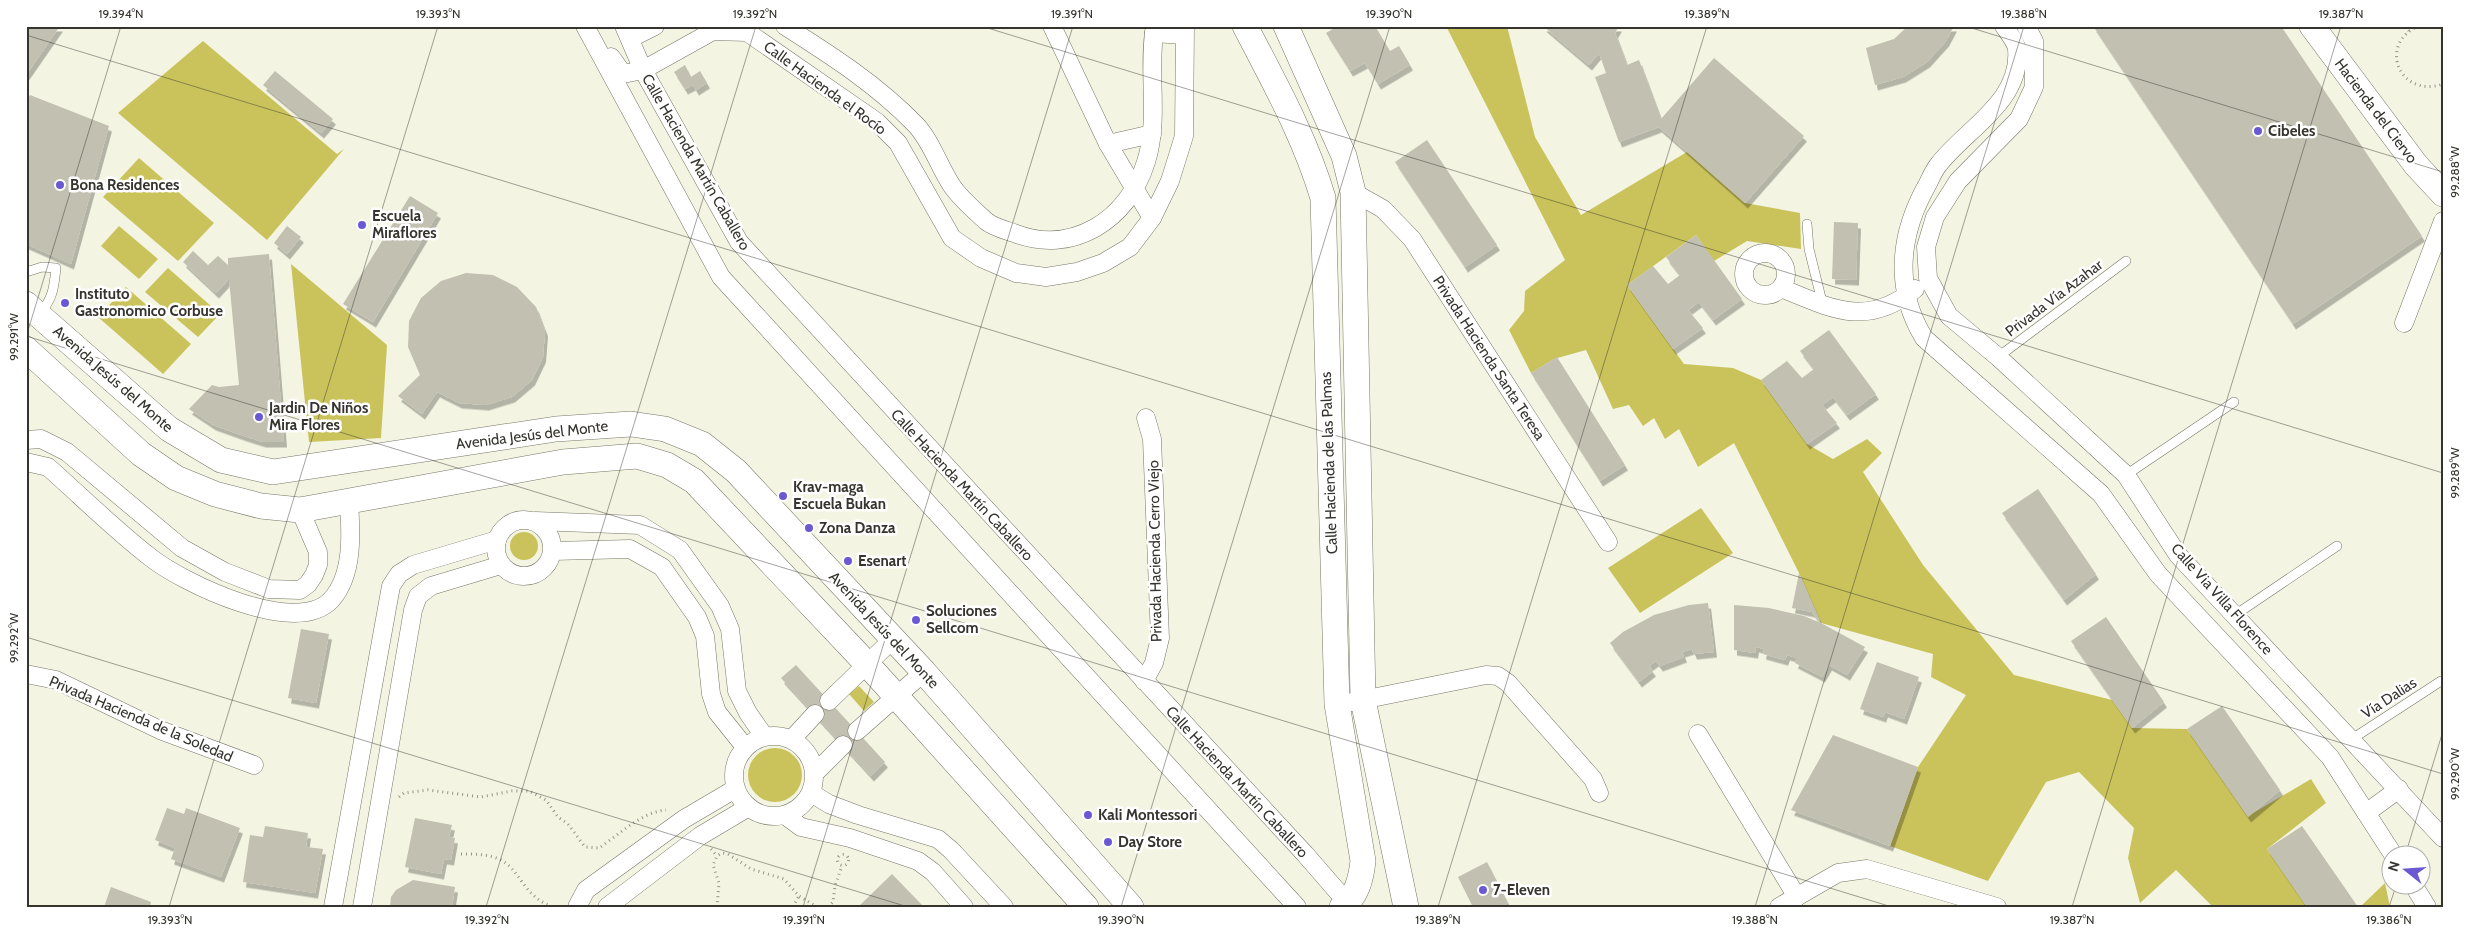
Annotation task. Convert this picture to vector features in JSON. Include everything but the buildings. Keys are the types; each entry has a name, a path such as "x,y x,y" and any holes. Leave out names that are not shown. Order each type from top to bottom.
{"main road":[{"name":"Calle Hacienda de las Palmas","path":"1245,26 1300,135 1314,166 1323,198 1337,704 1363,862 1361,880 1347,905"},
{"name":"Calle Hacienda de las Palmas","path":"1286,26 1344,156 1353,192 1363,700 1406,907"},
{"name":"Hacienda del Ciervo","path":"2312,26 2416,165 2443,194"},
{"name":"Avenida Jesús del Monte","path":"32,310 169,429 221,460 273,472 556,429 631,424 666,429 702,444 736,471 924,672 1131,907"},
{"name":"Avenida Jesús del Monte","path":"26,349 141,454 176,478 215,494 261,506 300,510 563,462 637,456 667,465 694,481 866,664 1086,907"},
{"path":"1327,392 1358,392"}],"street":[{"path":"587,26 623,74 643,70"},
{"name":"Calle Hacienda Martín Caballero","path":"587,26 721,277 1297,907"},
{"path":"627,32 655,26"},
{"name":"Calle Hacienda el Rocío","path":"785,26 861,75 917,125 952,187 988,223 1030,239 1061,240 1097,228 1116,214 1133,189 1146,163 1152,134 1154,30"},
{"path":"1052,26 1108,144 1133,189 1152,218"},
{"name":"Calle Via Villa Florence","path":"2004,26 2017,48 2014,80 1997,105 1938,165 1914,209 1904,246 1906,296 1917,326 1924,338 2101,494 2158,574 2330,757 2387,846"},
{"name":"Calle Via Villa Florence","path":"2026,26 2034,41 2034,86 2019,119 1958,181 1935,217 1926,247 1928,278 1949,316 1998,357 2126,475 2178,555 2443,838"},
{"path":"1154,30 1184,30"},
{"name":"Calle Hacienda el Rocío","path":"643,70 713,31 747,32 877,122 898,143 952,238 981,258 1016,273 1046,277 1078,272 1103,263 1130,246 1152,218 1170,181 1184,136 1184,30"},
{"name":"Calle Hacienda Martín Caballero","path":"627,32 643,70 739,242 1144,681 1347,905"},
{"path":"1154,60 1184,58"},
{"path":"1108,144 1152,134"},
{"name":"Privada Hacienda Santa Teresa","path":"1353,192 1383,209 1412,239 1608,542"},
{"path":"2404,323 2443,221"},
{"path":"1781,288 1823,306 1862,312 1884,309 1906,296 1928,278"},
{"name":"Privada Hacienda Cerro Viejo","path":"1144,681 1154,663 1160,638 1152,439 1146,418"},
{"path":"26,440 40,439 67,452 182,548 225,572 269,589 300,590 308,584 318,565 318,552 300,510"},
{"path":"26,462 48,467 151,558 197,586 243,604 293,614 315,611 331,599 338,590 344,576 351,535 349,502"},
{"path":"535,521 545,528 552,539 553,552 546,567 532,576 515,575 501,565 497,558 497,540 505,526 520,519 640,525 680,550 720,606 730,630 737,691 748,713 764,736"},
{"path":"333,907 391,586 398,574 413,565 497,540"},
{"path":"553,552 630,549 662,567 697,616 705,636 711,694 717,712 745,747"},
{"path":"362,907 413,610 418,596 431,586 501,565"},
{"path":"829,700 893,639"},
{"path":"857,731 924,672"},
{"name":"Privada Hacienda de la Soledad","path":"26,674 56,680 160,730 254,765"},
{"path":"1337,704 1486,675 1498,676 1508,683 1593,779 1599,793"},
{"path":"792,739 815,714"},
{"path":"1698,734 1796,897"},
{"path":"778,735 792,739 808,753 815,773 811,793 801,807 786,816 766,817 747,808 735,789 734,766 745,747 764,736 778,735"},
{"path":"815,773 843,745"},
{"path":"577,907 586,890 684,818 735,789"},
{"path":"2366,813 2398,789"},
{"path":"811,793 829,804 858,815 938,839 951,850 1004,907"},
{"path":"607,907 700,836 747,808"},
{"path":"786,816 801,827 850,838 918,860 933,872 964,907"},
{"path":"1779,907 1838,873 1867,869 1997,907"},
{"path":"2420,896 2427,907"}],"lane":[{"path":"1808,224 1809,249 1823,306"},
{"name":"Privada Vía Azahar","path":"1998,357 2126,260"},
{"path":"26,272 42,267 56,268 50,302 32,310"},
{"path":"2126,475 2234,402"},
{"path":"2235,615 2337,546"},
{"name":"Vía Dalias","path":"2352,739 2441,681"}],"path":[{"path":"2406,26 2409,31"},
{"path":"2419,26 2409,31 2400,40 2397,64 2404,77 2416,85 2428,88 2443,84"},
{"path":"380,800 394,806 404,793 428,790 481,797 512,791 529,791 546,800 558,817 568,824 585,847 591,849 599,848 646,816 657,811 679,812 684,818"},
{"path":"700,836 717,856"},
{"path":"717,907 719,883 713,865 717,856 722,853 728,854 751,869 784,879 799,896 817,907"},
{"path":"461,854 484,855 501,860 532,895 554,907"},
{"path":"828,907 833,902 835,886 842,866"},
{"path":"793,907 799,896"}],"shaded area":[{"path":"1446,26 1507,26 1535,137 1581,215 1687,152 1745,203 1800,213 1801,249 1747,241 1714,261 1696,235 1627,285 1684,364 1733,368 1761,380 1807,444 1833,459 1867,439 1882,453 1863,472 1923,565 2014,675 2112,700 2132,728 2187,729 2248,816 2311,779 2326,803 2267,849 2307,907 2213,907 2176,870 2140,903 2128,858 2134,828 2079,772 2046,782 1988,881 1890,846 1918,767 1966,695 1931,677 1933,654 1821,623 1799,573 1734,443 1698,467 1679,429 1665,439 1654,418 1643,426 1629,405 1613,409 1586,350 1554,359 1531,373 1509,330 1524,311 1525,291 1565,260"},
{"path":"203,41 337,154 344,149 267,240 118,113"},
{"path":"139,158 214,223 178,261 103,197"},
{"path":"119,226 158,259 139,279 101,246"},
{"path":"291,264 387,345 381,438 309,442"},
{"path":"168,268 220,314 198,337 145,292"},
{"path":"126,287 191,344 163,374 98,317"},
{"path":"1701,508 1733,553 1640,613 1608,568"},
{"path":"524,532 534,536 538,546 534,556 524,560 514,556 510,546 514,536"},
{"path":"859,686 874,702 864,711 849,694"},
{"path":"775,748 785,750 794,756 800,765 802,775 800,785 794,794 785,800 775,802 765,800 756,794 750,785 748,775 750,765 756,756 765,750"},
{"path":"2382,886 2382,896 2388,896 2390,907 2360,907"}],"place":[{"name":"Cibeles","path":"2258,131"},
{"name":"Bona Residences","path":"60,185"},
{"name":"Escuela Miraflores","path":"362,225"},
{"name":"Instituto Gastronomico Corbuse","path":"65,303"},
{"name":"Jardin De Niños Mira Flores","path":"259,417"},
{"name":"Krav-maga Escuela Bukan","path":"783,496"},
{"name":"Zona Danza","path":"809,528"},
{"name":"Esenart","path":"848,561"},
{"name":"Soluciones Sellcom","path":"916,620"},
{"name":"Kali Montessori","path":"1088,815"},
{"name":"Day Store","path":"1108,842"},
{"name":"7-Eleven","path":"1483,890"}]}
